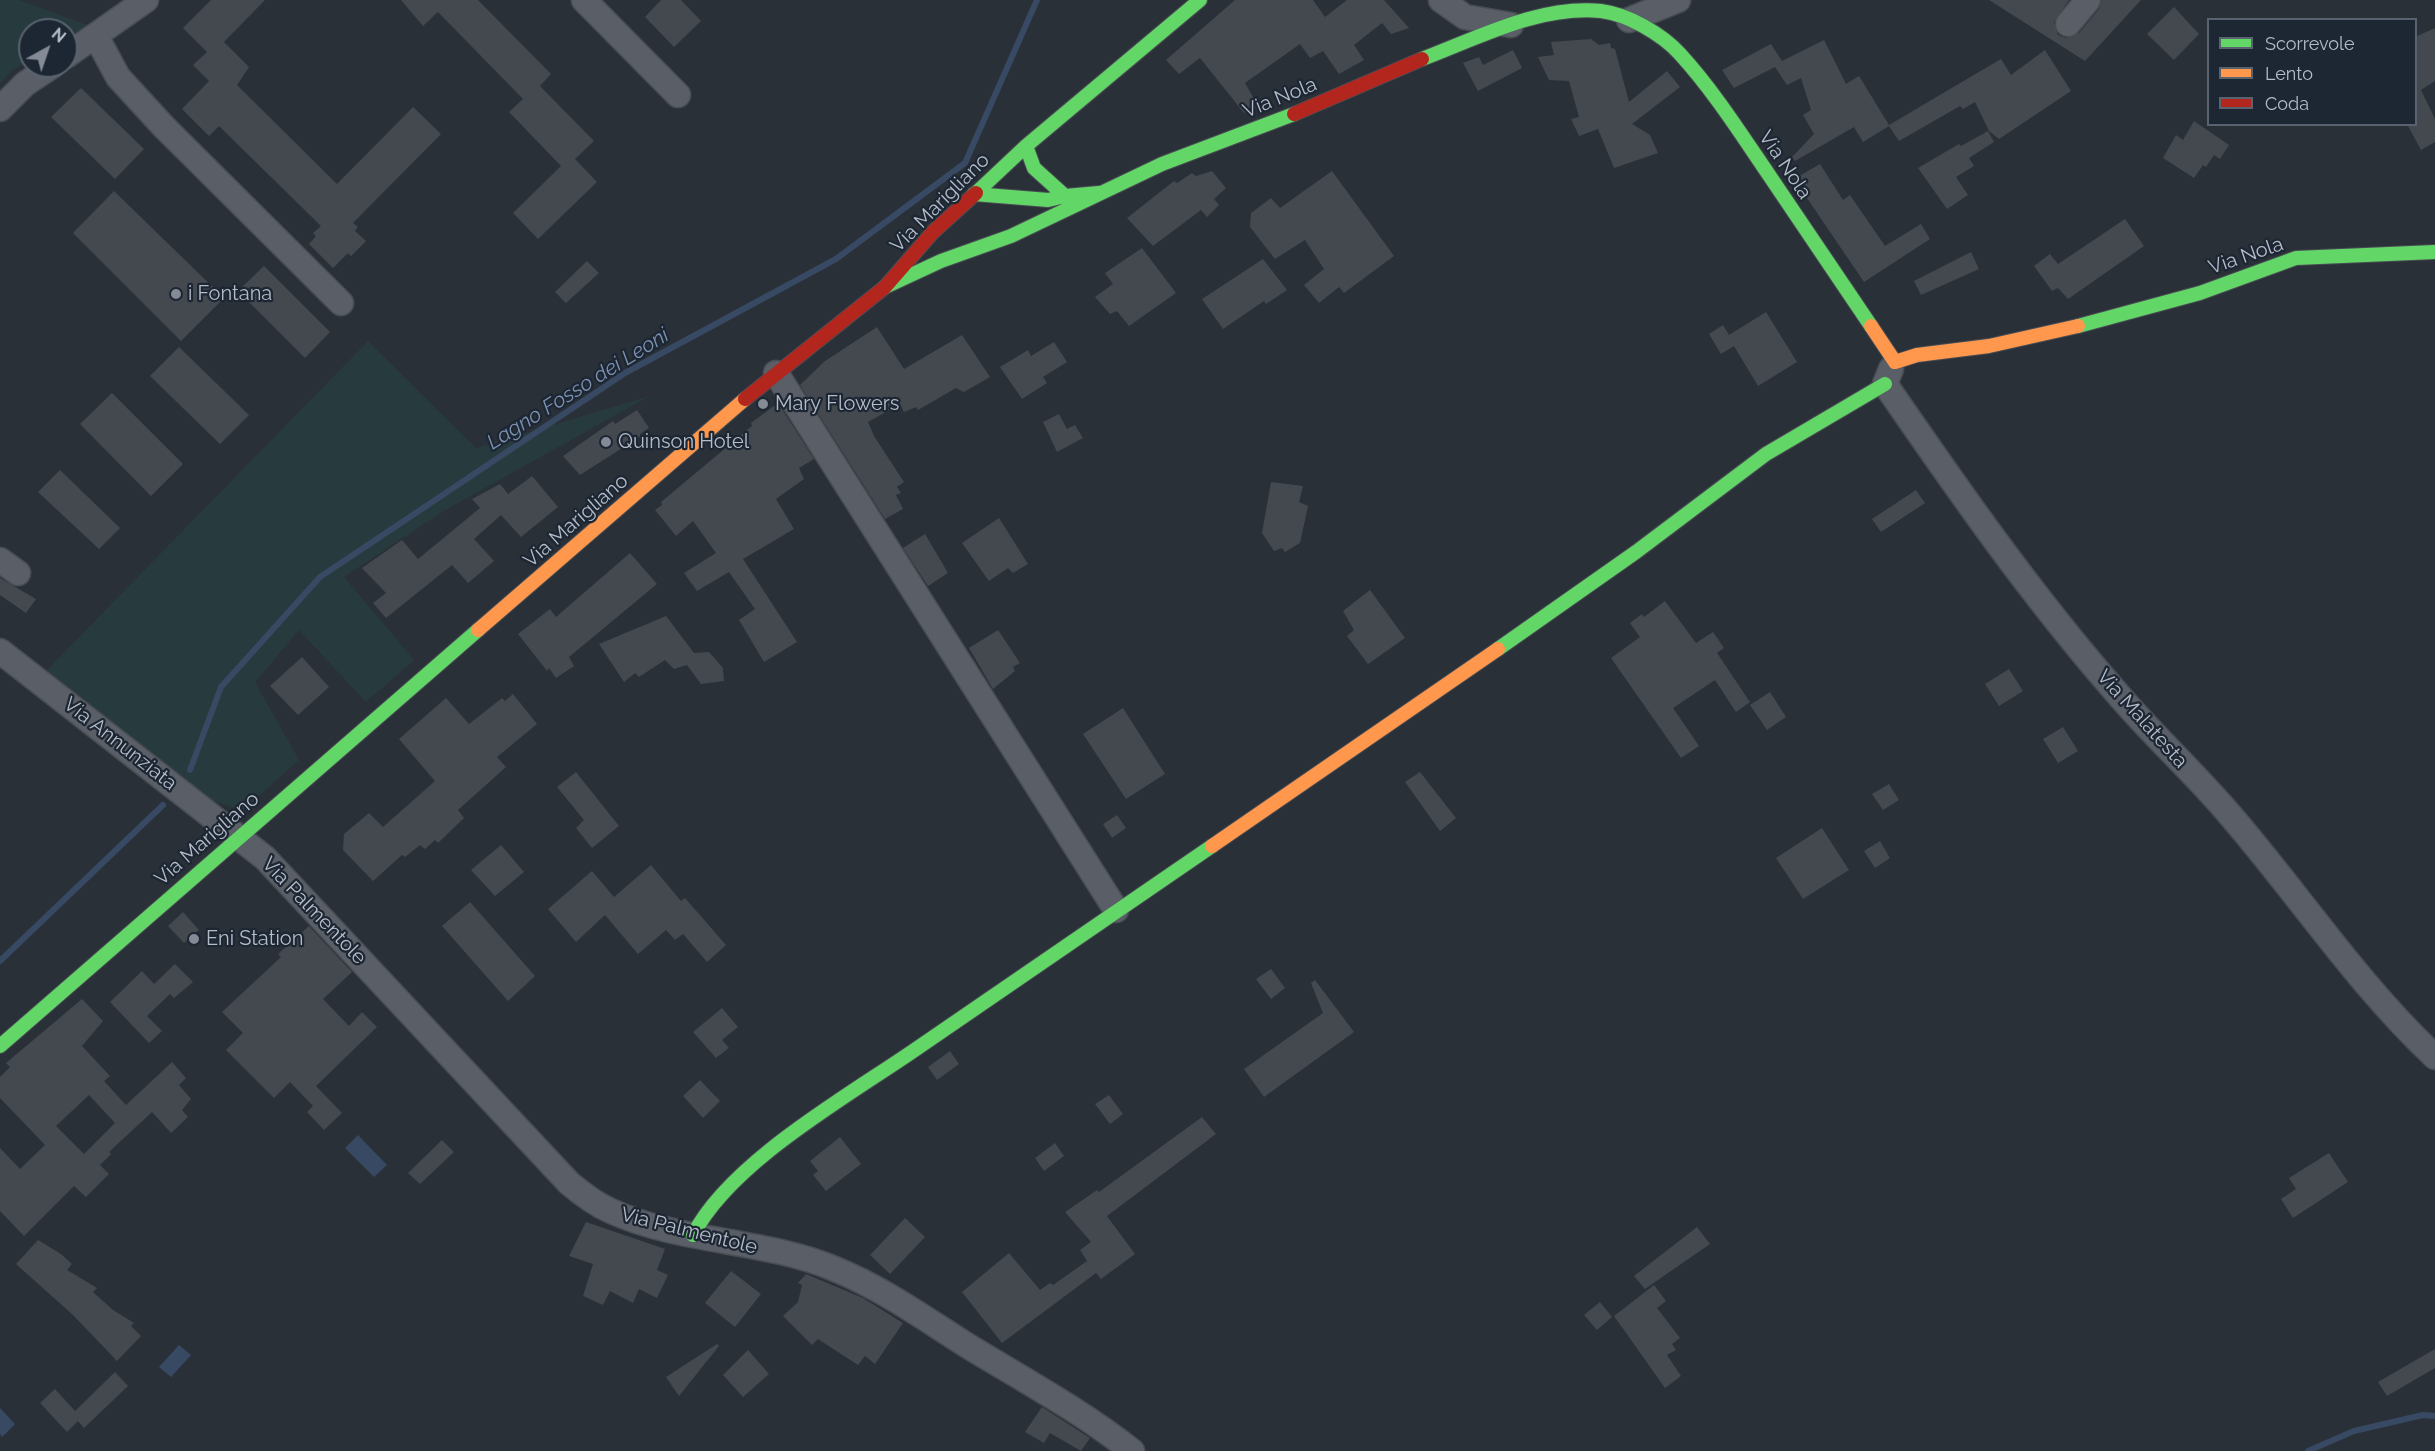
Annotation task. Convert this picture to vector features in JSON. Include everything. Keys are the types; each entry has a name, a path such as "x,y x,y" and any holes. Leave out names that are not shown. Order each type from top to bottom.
{"street":[{"path":"78,48 146,0"},
{"path":"584,0 678,95"},
{"name":"Via Marigliano","path":"0,1046 776,373 885,287 933,232 967,208 974,194 1026,146 1200,0"},
{"path":"1442,0 1465,17 1511,25"},
{"path":"1629,20 1678,0"},
{"path":"2068,24 2088,0"},
{"name":"Via Nola","path":"885,287 940,261 1011,236 1162,164 1309,108 1413,62 1511,25 1556,12 1602,11 1629,20 1660,37 1678,53 1707,88 1895,362 1917,355 1989,346 2116,318 2200,293 2296,258 2435,252"},
{"path":"96,36 118,77 126,86 341,303"},
{"path":"0,109 34,78"},
{"path":"1026,146 1034,168 1065,196"},
{"name":"Via Nola","path":"974,194 1048,200 1099,193"},
{"path":"997,227 1011,236"},
{"path":"693,1235 702,1215 717,1196 788,1137 1448,684 1636,552 1766,454 1885,384 1895,362"},
{"path":"776,373 1116,910"},
{"name":"Via Malatesta","path":"1885,384 1971,510 2057,622 2116,693 2225,809 2379,1000 2435,1057"},
{"name":"Via Annunziata","path":"0,651 240,837"},
{"name":"Via Palmentole","path":"240,837 280,874 569,1183 611,1212 693,1235 798,1257 834,1268 878,1290 1088,1418 1132,1451"}],"green space":[{"path":"0,0 19,0 68,18 18,18 18,67 0,83"},
{"path":"78,22 90,26 78,33"},
{"path":"368,341 476,448 650,396 442,512 344,577 414,660 366,702 299,630 255,682 299,760 242,811 205,798 45,672"}],"water":[{"path":"358,1135 387,1165 374,1177 345,1148"},
{"path":"179,1345 191,1355 171,1377 159,1367"},
{"path":"0,1408 15,1424 2,1437 0,1434"}],"building":[{"path":"211,0 265,0 224,42 249,67 237,85 337,184 413,107 441,134 353,223 358,227 355,231 366,241 351,256 348,253 333,268 309,244 316,236 313,233 321,226 219,126 209,136 182,109 209,81 193,65 207,52 183,28"},
{"path":"401,0 478,0 551,74 540,86 594,141 575,159 597,182 538,239 513,213 561,166 509,112 523,99 438,12 423,26"},
{"path":"661,0 681,0 701,21 674,47 645,17"},
{"path":"1235,0 1313,0 1325,17 1347,0 1384,0 1409,28 1391,34 1382,23 1354,45 1364,60 1339,74 1323,51 1310,58 1300,44 1245,83 1259,107 1244,113 1200,58 1179,74 1166,60"},
{"path":"1989,0 2069,0 2054,22 2058,35 2066,38 2079,33 2099,9 2102,0 2141,0 2085,61"},
{"path":"2174,7 2199,34 2174,60 2147,34"},
{"path":"2435,28 2435,81 2421,90 2435,119 2435,142 2421,150 2408,126 2417,126 2417,36"},
{"path":"1591,39 1599,45 1610,43 1611,48 1615,49 1629,102 1667,71 1680,87 1632,124 1650,135 1658,153 1614,168 1598,129 1579,136 1571,119 1579,117 1569,81 1549,80 1538,57 1554,55 1551,42"},
{"path":"1824,40 1846,84 1859,76 1889,125 2001,59 2011,75 2045,50 2071,91 1999,139 1989,131 1975,102 1963,109 1960,106 1899,141 1889,126 1863,142 1854,127 1795,161 1792,157 1814,134 1803,115 1811,110 1801,78 1787,85 1775,67 1734,88 1722,70 1771,44 1782,61"},
{"path":"1513,50 1522,68 1478,91 1463,63 1479,57 1483,65"},
{"path":"81,88 144,149 115,179 51,117"},
{"path":"2194,121 2229,145 2220,159 2214,155 2206,167 2203,165 2194,178 2163,158 2176,135 2183,140"},
{"path":"1988,131 1994,142 1969,158 1974,166 1956,177 1968,195 1947,209 1918,168 1959,144 1961,146"},
{"path":"1820,164 1843,200 1850,195 1885,246 1921,224 1930,239 1864,282 1794,179"},
{"path":"1212,171 1226,188 1214,199 1219,205 1207,217 1201,210 1153,246 1127,218 1174,181 1177,183 1192,173 1196,176"},
{"path":"1332,171 1394,256 1344,293 1339,287 1319,303 1304,285 1324,269 1305,240 1275,259 1250,227 1251,213 1271,198 1280,208"},
{"path":"114,191 224,298 181,341 73,233"},
{"path":"2125,219 2144,246 2068,299 2058,288 2052,291 2034,266 2050,254 2058,264"},
{"path":"1142,248 1176,293 1129,326 1117,311 1110,314 1095,297 1113,284 1105,273"},
{"path":"1971,252 1979,269 1921,295 1914,281"},
{"path":"1263,259 1287,290 1266,304 1264,301 1223,329 1202,299"},
{"path":"587,261 599,273 566,303 555,292"},
{"path":"264,266 330,332 305,358 238,291"},
{"path":"1766,312 1797,362 1758,386 1734,346 1721,354 1709,334 1723,325 1729,335"},
{"path":"877,327 904,369 962,335 990,377 964,392 956,388 918,410 916,407 904,412 900,404 868,422 874,436 904,482 897,487 901,493 896,495 903,509 885,519 800,385 825,361"},
{"path":"1054,342 1067,362 1043,377 1047,383 1022,399 1000,367 1028,350 1031,356"},
{"path":"179,347 249,415 220,444 150,376"},
{"path":"112,393 183,464 151,496 80,424"},
{"path":"778,403 814,459 799,468 804,479 776,499 794,529 743,559 797,642 764,662 739,620 755,609 729,572 697,591 684,573 716,553 693,521 676,536 655,510 662,505 661,502 752,426 751,423"},
{"name":"Quinson Hotel","path":"637,410 649,428 640,434 641,436 580,475 563,456 613,421 615,424"},
{"path":"1059,414 1067,429 1075,425 1083,438 1057,452 1043,422"},
{"path":"60,470 120,528 99,549 38,492"},
{"path":"532,476 558,507 521,537 501,515 474,539 494,561 468,583 452,565 386,618 373,603 386,593 362,568 402,540 418,559 480,508 472,499 500,484 508,494"},
{"path":"1271,482 1303,486 1299,502 1308,506 1300,543 1285,552 1282,548 1274,551 1262,533"},
{"path":"1916,490 1925,503 1881,532 1872,519"},
{"path":"999,518 1028,564 1013,573 1008,568 989,581 962,543"},
{"path":"925,534 948,573 928,586 903,548"},
{"path":"630,553 657,584 569,657 574,666 556,678 549,668 547,671 518,634 550,609 556,617"},
{"path":"0,578 36,599 26,613 0,595"},
{"path":"1370,590 1405,638 1368,664 1347,636 1354,630 1343,611"},
{"path":"1665,601 1696,643 1713,632 1724,648 1717,653 1750,702 1736,712 1715,680 1673,708 1699,746 1681,758 1611,658 1640,637 1630,623 1642,614 1644,617"},
{"path":"666,616 694,653 709,652 723,668 724,681 701,684 687,665 674,669 665,660 639,677 635,673 624,682 599,644"},
{"path":"998,630 1020,663 1013,667 1015,671 993,689 969,648"},
{"path":"302,657 329,687 298,715 270,686"},
{"path":"2009,669 2023,691 1999,706 1985,684"},
{"path":"1770,692 1786,717 1767,730 1750,705"},
{"path":"513,694 537,724 497,757 506,767 458,810 464,818 438,843 435,840 425,849 420,845 405,857 402,855 373,881 343,850 344,834 369,813 383,827 435,781 399,739 446,698 469,724 502,698 505,701"},
{"path":"1123,708 1165,774 1126,799 1083,734"},
{"path":"2063,727 2078,751 2058,763 2043,739"},
{"path":"576,772 619,826 592,848 576,828 584,820 557,787"},
{"path":"1420,772 1456,818 1440,831 1405,782"},
{"path":"1889,784 1899,800 1883,810 1872,794"},
{"path":"1117,815 1126,828 1112,838 1103,824"},
{"path":"1822,828 1849,870 1803,899 1776,858"},
{"path":"1880,841 1890,858 1875,868 1864,851"},
{"path":"501,845 524,872 495,896 471,870"},
{"path":"651,865 681,901 685,898 726,945 707,962 683,934 675,940 666,930 638,954 605,915 576,942 548,909 592,871 614,897"},
{"path":"470,902 535,976 508,1001 442,926"},
{"path":"183,912 199,930 184,943 168,926"},
{"path":"309,926 352,972 323,999 349,1026 362,1012 377,1027 316,1086 342,1113 324,1130 307,1112 313,1106 290,1082 274,1098 226,1050 243,1033 222,1012 281,957 278,954"},
{"path":"175,964 193,982 174,998 170,994 147,1016 162,1031 149,1043 110,1002 142,971 154,984"},
{"path":"1271,969 1285,988 1271,999 1256,979"},
{"path":"1315,980 1354,1032 1264,1097 1244,1069 1323,1013 1311,983"},
{"path":"82,999 103,1021 82,1046 110,1076 104,1081 126,1105 172,1062 186,1078 179,1085 191,1099 182,1110 188,1117 171,1133 152,1112 109,1152 111,1154 100,1165 109,1174 86,1197 74,1186 24,1236 0,1211 0,1148 20,1169 45,1145 0,1098 0,1077 10,1067 6,1063","holes":["89,1095 115,1123 84,1154 56,1126"]},
{"path":"722,1008 738,1027 722,1040 729,1048 716,1058 693,1032"},
{"path":"950,1051 959,1064 937,1080 928,1067"},
{"path":"700,1080 720,1101 703,1118 683,1096"},
{"path":"1109,1095 1123,1114 1110,1124 1095,1104"},
{"path":"1202,1117 1216,1134 1107,1216 1135,1254 1101,1279 1096,1273 1002,1343 962,1292 1009,1253 1040,1290 1050,1283 1053,1285 1087,1261 1080,1250 1091,1242 1065,1212 1097,1190 1099,1192"},
{"path":"840,1137 861,1164 826,1191 813,1175 818,1171 810,1161"},
{"path":"442,1140 454,1152 420,1184 408,1173"},
{"path":"1055,1143 1064,1156 1044,1171 1035,1158"},
{"path":"2329,1153 2348,1182 2293,1218 2281,1199 2296,1189 2289,1178"},
{"path":"905,1218 925,1237 890,1274 870,1255"},
{"path":"586,1222 665,1249 657,1270 668,1275 657,1298 639,1289 633,1303 610,1291 603,1305 583,1296 593,1264 569,1256"},
{"path":"1697,1227 1710,1244 1645,1289 1634,1276"},
{"path":"38,1240 61,1254 72,1264 67,1270 97,1288 93,1292 113,1310 134,1323 131,1326 141,1336 117,1361 73,1315 16,1264"},
{"path":"731,1271 761,1294 735,1327 705,1303"},
{"path":"806,1274 863,1298 903,1323 875,1364 865,1356 858,1365 818,1339 812,1345 783,1316 798,1302 802,1285 798,1283"},
{"path":"1654,1285 1666,1301 1657,1308 1680,1338 1672,1344 1676,1350 1667,1355 1681,1376 1665,1388 1614,1316"},
{"path":"1600,1302 1612,1317 1597,1330 1584,1315"},
{"path":"717,1344 719,1346 679,1396 666,1377"},
{"path":"2435,1349 2435,1368 2387,1396 2378,1382"},
{"path":"748,1350 769,1374 743,1397 723,1375"},
{"path":"115,1372 128,1386 84,1428 78,1421 67,1432 40,1403 55,1389 75,1411"},
{"path":"1042,1407 1090,1438 1081,1451 1050,1433 1044,1443 1025,1432"}],"waterway":[{"name":"Lagno Fosso dei Leoni","path":"190,770 221,687 320,577 625,373 836,259 965,163 1037,0"},
{"name":"Lagno Fosso dei Leoni","path":"0,961 163,805"},
{"path":"2308,1451 2354,1431 2423,1415 2435,1416"}],"traffic: fast":[{"path":"976,193 1026,146 1200,0"},
{"path":"1422,59 1509,25 1555,13 1578,10 1601,11 1622,16 1643,26 1673,47 1715,97 1871,326"},
{"path":"885,287 941,261 1011,236 1162,164 1294,114"},
{"path":"1026,146 1034,168 1065,196 1099,193"},
{"path":"974,194 1048,200 1065,196"},
{"path":"2078,326 2200,293 2296,258 2435,252"},
{"path":"1498,649 1636,552 1766,454 1885,384"},
{"path":"0,1046 478,630"},
{"path":"693,1235 711,1208 735,1181 794,1131 1212,846"}],"traffic: slow":[{"path":"1871,326 1895,362 1917,355 1989,346 2078,326"},
{"path":"478,630 745,399"},
{"path":"1212,846 1498,649"}],"traffic: jam":[{"path":"1294,114 1422,59"},
{"path":"745,399 885,287 933,232 976,193"}],"place":[{"name":"i Fontana","path":"176,294"},
{"name":"Mary Flowers","path":"763,404"},
{"name":"Quinson Hotel","path":"606,442"},
{"name":"Eni Station","path":"194,939"}]}
